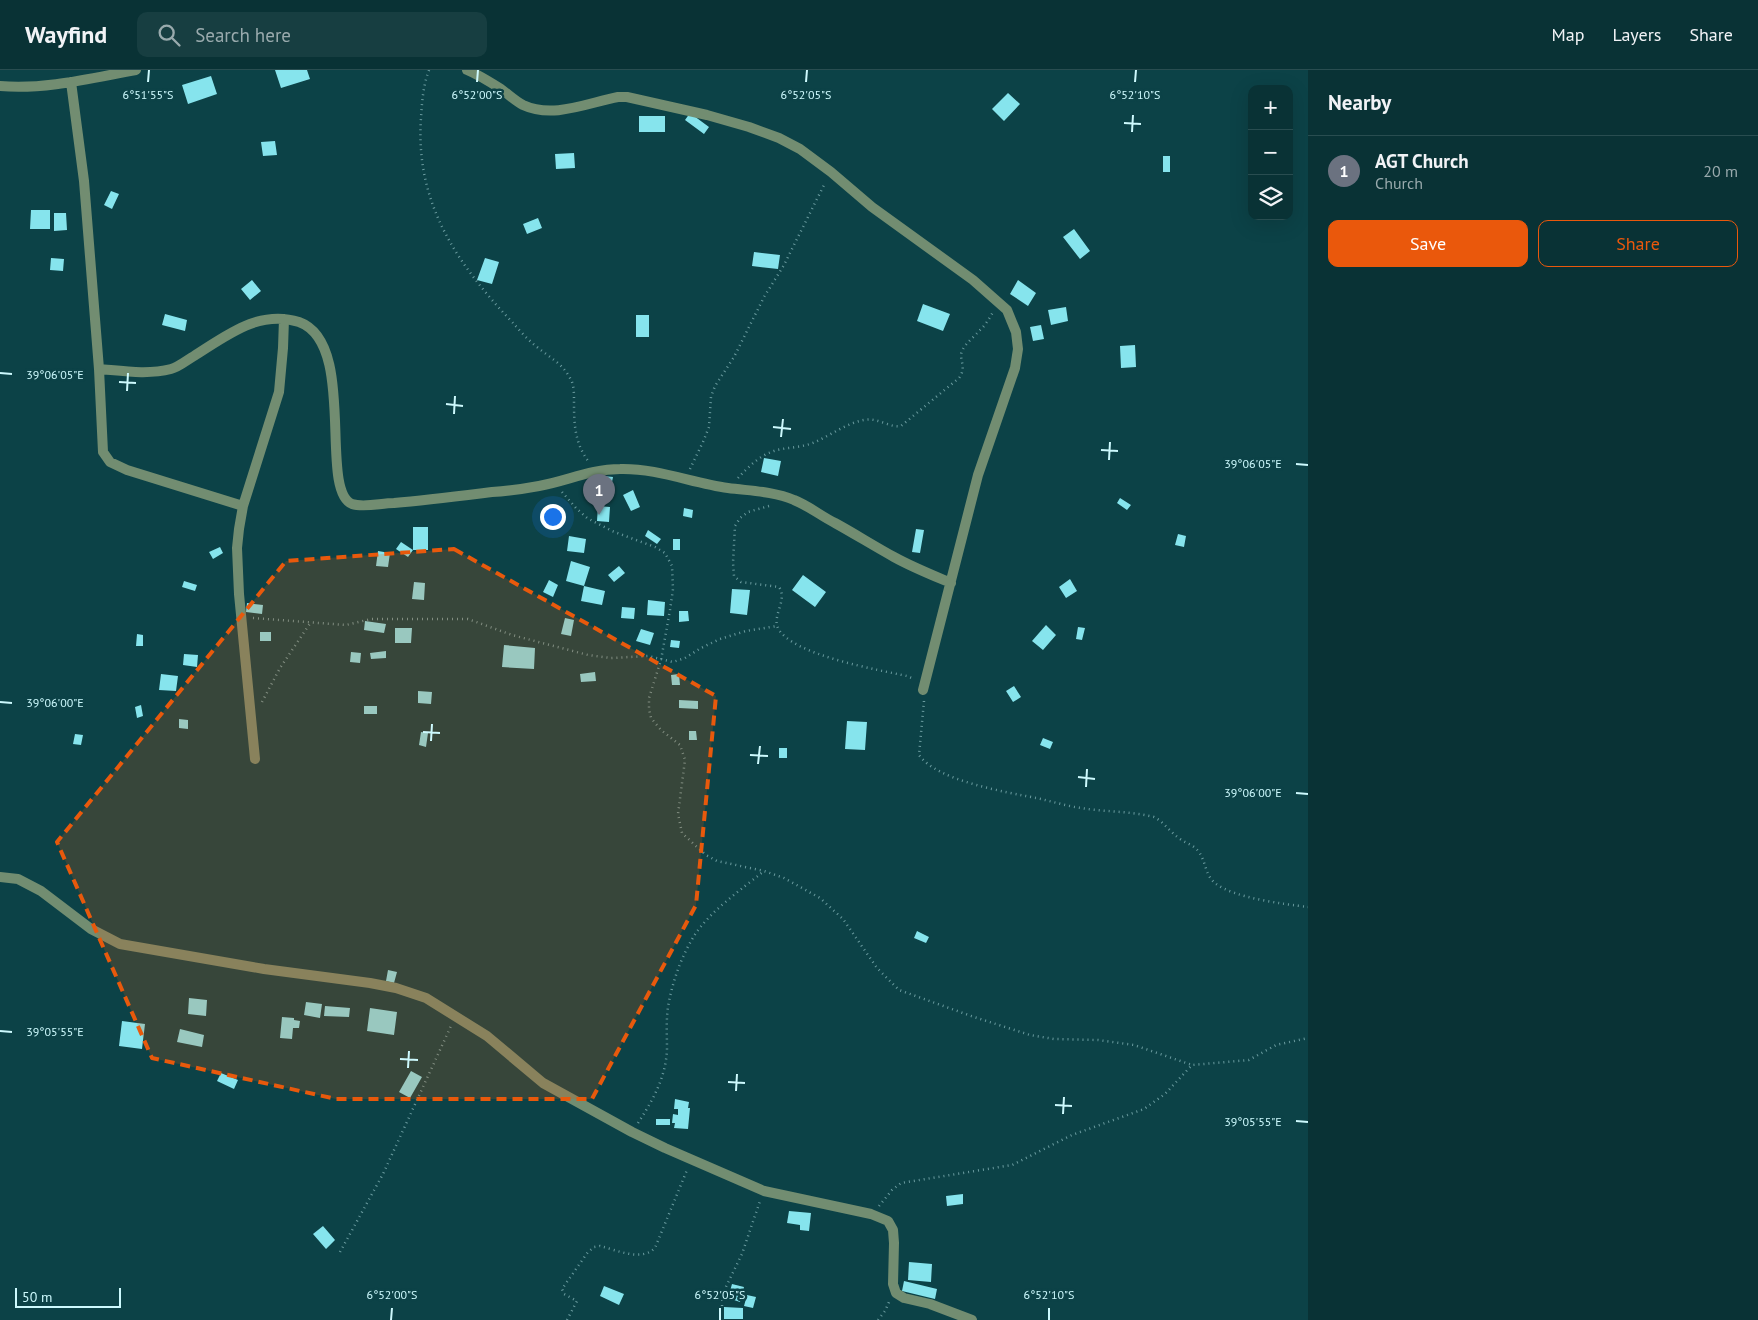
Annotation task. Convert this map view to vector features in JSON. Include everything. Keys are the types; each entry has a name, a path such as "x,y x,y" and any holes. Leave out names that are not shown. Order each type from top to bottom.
{"street":[{"path":"0,86 33,86 71,82 136,70"},
{"path":"467,70 491,83 521,104 537,109 559,111 618,97 648,101 707,115 779,138 800,149 831,172 872,207 945,258 1007,310 1016,332 1018,349 1015,368 978,475 923,690"},
{"path":"71,82 84,181 99,369 102,452 110,462 127,470 244,506"},
{"path":"99,369 154,372 174,368 244,325 261,320 284,319 303,324 312,329 320,341 328,360 333,385 337,461 341,490 346,500 353,504 368,505 432,500 515,490 555,483 572,476 596,471 641,469 685,480 728,488 756,490 788,497 807,506 895,558 950,584"},
{"path":"255,759 241,617 237,548 238,529 279,392 284,319"},
{"path":"0,877 18,879 42,891 91,929 120,944 264,969 396,988 426,998 487,1036 543,1083 632,1132 764,1191 871,1214 888,1221 893,1230 893,1284 896,1293 904,1298 930,1304 972,1320"}],"path":[{"path":"430,70 424,83 419,142 423,174 446,237 463,264 490,297 535,346 563,367 572,380 576,437 583,455 596,471"},
{"path":"685,480 708,427 711,397 715,386 734,357 831,172"},
{"path":"728,488 761,456 770,452 797,448 815,442 864,420 874,419 896,427 901,426 963,374 964,368 961,358 963,348 980,331 1000,303"},
{"path":"555,483 587,518 612,531 655,547 665,553 672,566 673,589 661,660 649,698 649,709 651,718 661,730 680,745 685,760 678,814 682,833 706,855 718,861 764,870 820,898 831,906 843,919 877,968 899,990 1030,1036 1054,1039 1098,1040 1134,1045 1192,1065 1249,1060 1276,1045 1308,1038"},
{"path":"788,497 780,503 758,508 740,518 735,526 734,576 741,582 779,587 782,596 777,626 781,634 792,643 858,666 907,676 915,680 920,685 924,695 919,755 926,763 953,777 989,788 1080,808 1154,817 1182,840 1198,850 1208,875 1215,883 1243,895 1308,907"},
{"path":"241,617 346,625 370,619 468,619 512,635 588,655 611,658 648,656 673,662 720,639 746,631 777,626"},
{"path":"251,721 280,668 311,622"},
{"path":"632,1132 657,1092 664,1070 668,1007 681,962 695,935 711,916 764,870"},
{"path":"340,1252 383,1174 456,1015"},
{"path":"871,1214 892,1190 901,1183 1012,1165 1072,1135 1144,1109 1165,1094 1192,1065"},
{"path":"567,1320 577,1301 564,1294 562,1289 588,1252 594,1247 600,1246 640,1256 650,1253 655,1248 691,1160"},
{"path":"722,1306 724,1293 742,1254 764,1191"},
{"path":"878,1320 896,1293"}],"highlighted area":[{"path":"454,549 716,696 696,905 592,1099 336,1099 152,1058 57,842 286,561"}],"building":[{"path":"275,70 307,70 310,79 281,88"},
{"path":"211,76 217,94 188,104 182,85"},
{"path":"1008,93 1020,104 1004,121 992,109"},
{"path":"690,113 709,127 704,134 685,120"},
{"path":"639,116 665,116 665,132 639,132"},
{"path":"275,141 277,155 263,156 261,142"},
{"path":"574,153 575,168 556,169 555,154"},
{"path":"1163,156 1170,156 1170,172 1163,172"},
{"path":"111,191 119,194 112,209 104,205"},
{"path":"31,210 50,210 50,229 30,229"},
{"path":"54,213 66,213 67,230 54,231"},
{"path":"538,218 542,228 527,234 523,224"},
{"path":"1074,229 1090,251 1080,259 1063,237"},
{"path":"754,252 780,255 778,269 752,266"},
{"path":"51,258 64,259 63,271 50,270"},
{"path":"485,258 499,262 492,284 477,280"},
{"path":"252,280 261,291 250,300 241,289"},
{"path":"1018,280 1036,293 1028,306 1010,294"},
{"path":"923,304 950,314 943,331 917,321"},
{"path":"1066,307 1068,321 1051,325 1048,310"},
{"path":"165,314 187,320 185,331 162,325"},
{"path":"636,315 649,315 649,337 636,337"},
{"path":"1041,325 1044,339 1033,341 1030,327"},
{"path":"1135,345 1136,367 1121,368 1120,346"},
{"path":"764,458 781,461 778,476 761,472"},
{"path":"604,476 613,477 610,492 601,490"},
{"path":"633,490 640,507 631,511 623,495"},
{"path":"1120,498 1131,505 1127,510 1117,503"},
{"path":"598,506 610,507 609,522 597,521"},
{"path":"684,508 693,510 692,518 683,516"},
{"path":"413,527 428,527 428,550 413,550"},
{"path":"916,529 924,530 920,553 912,552"},
{"path":"648,530 661,539 657,544 645,536"},
{"path":"1178,534 1186,536 1184,547 1175,545"},
{"path":"569,536 586,539 584,553 567,551"},
{"path":"673,539 680,539 680,550 673,550"},
{"path":"401,542 413,550 408,557 396,549"},
{"path":"220,547 223,553 213,559 209,552"},
{"path":"378,551 390,553 388,567 376,566"},
{"path":"571,561 590,567 584,586 566,581"},
{"path":"619,566 625,573 614,582 608,575"},
{"path":"803,575 826,592 815,607 792,590"},
{"path":"1070,579 1077,591 1066,598 1059,587"},
{"path":"549,580 558,585 553,597 543,592"},
{"path":"184,581 197,585 195,591 182,587"},
{"path":"414,582 425,583 424,600 412,599"},
{"path":"584,586 605,591 602,605 581,601"},
{"path":"732,589 750,590 747,615 730,613"},
{"path":"648,600 665,602 664,616 647,615"},
{"path":"247,603 263,605 262,614 246,612"},
{"path":"622,607 635,608 634,619 621,618"},
{"path":"679,611 688,611 689,621 679,622"},
{"path":"565,618 574,620 571,636 561,634"},
{"path":"365,621 386,624 384,633 364,630"},
{"path":"1046,625 1056,635 1043,650 1032,641"},
{"path":"1078,627 1085,628 1082,640 1076,639"},
{"path":"395,628 412,628 411,643 395,643"},
{"path":"641,629 654,633 650,645 636,641"},
{"path":"260,632 271,632 271,641 260,641"},
{"path":"137,634 143,635 143,646 136,646"},
{"path":"671,640 680,641 679,648 670,647"},
{"path":"504,645 535,648 534,669 502,667"},
{"path":"386,651 386,658 371,659 370,653"},
{"path":"351,652 361,653 360,663 350,662"},
{"path":"184,654 198,655 197,667 183,665"},
{"path":"595,672 596,681 581,682 580,674"},
{"path":"161,674 178,676 176,691 159,690"},
{"path":"679,674 680,685 672,685 671,675"},
{"path":"1014,686 1021,697 1013,702 1006,691"},
{"path":"418,691 432,692 431,704 418,703"},
{"path":"679,700 698,701 698,709 679,708"},
{"path":"141,705 143,716 137,718 135,707"},
{"path":"364,706 377,706 377,714 364,714"},
{"path":"179,719 188,720 188,729 179,728"},
{"path":"847,721 867,722 865,750 845,749"},
{"path":"689,731 696,731 697,740 689,740"},
{"path":"421,732 428,733 426,747 419,745"},
{"path":"75,734 83,735 81,745 73,744"},
{"path":"1043,738 1053,742 1050,749 1040,745"},
{"path":"779,748 787,748 787,758 779,758"},
{"path":"917,931 929,937 926,943 914,938"},
{"path":"388,970 397,972 394,983 386,981"},
{"path":"189,998 207,1000 206,1016 188,1014"},
{"path":"306,1002 322,1004 320,1018 304,1015"},
{"path":"325,1006 350,1008 349,1017 324,1016"},
{"path":"370,1008 397,1012 394,1035 367,1031"},
{"path":"282,1017 294,1018 294,1020 300,1021 299,1028 293,1028 292,1039 280,1038"},
{"path":"122,1021 145,1024 142,1049 119,1046"},
{"path":"180,1029 204,1035 202,1047 177,1042"},
{"path":"411,1071 422,1077 410,1098 399,1092"},
{"path":"221,1073 238,1080 234,1089 217,1081"},
{"path":"675,1099 689,1102 688,1129 674,1128 675,1123 672,1123 673,1114 678,1115 678,1109 674,1109"},
{"path":"656,1119 670,1119 670,1125 656,1125"},
{"path":"963,1194 963,1204 947,1206 946,1196"},
{"path":"789,1211 811,1213 809,1231 800,1230 800,1225 787,1223"},
{"path":"323,1226 335,1240 326,1249 313,1234"},
{"path":"909,1262 932,1264 931,1282 908,1280"},
{"path":"904,1281 937,1289 935,1299 902,1291"},
{"path":"732,1284 744,1287 740,1302 728,1298"},
{"path":"604,1286 624,1294 619,1305 600,1296"},
{"path":"747,1295 756,1297 753,1308 744,1306"},
{"path":"724,1307 743,1308 743,1319 724,1319"}],"place":[{"name":"AGT Church","path":"599,515"}]}
